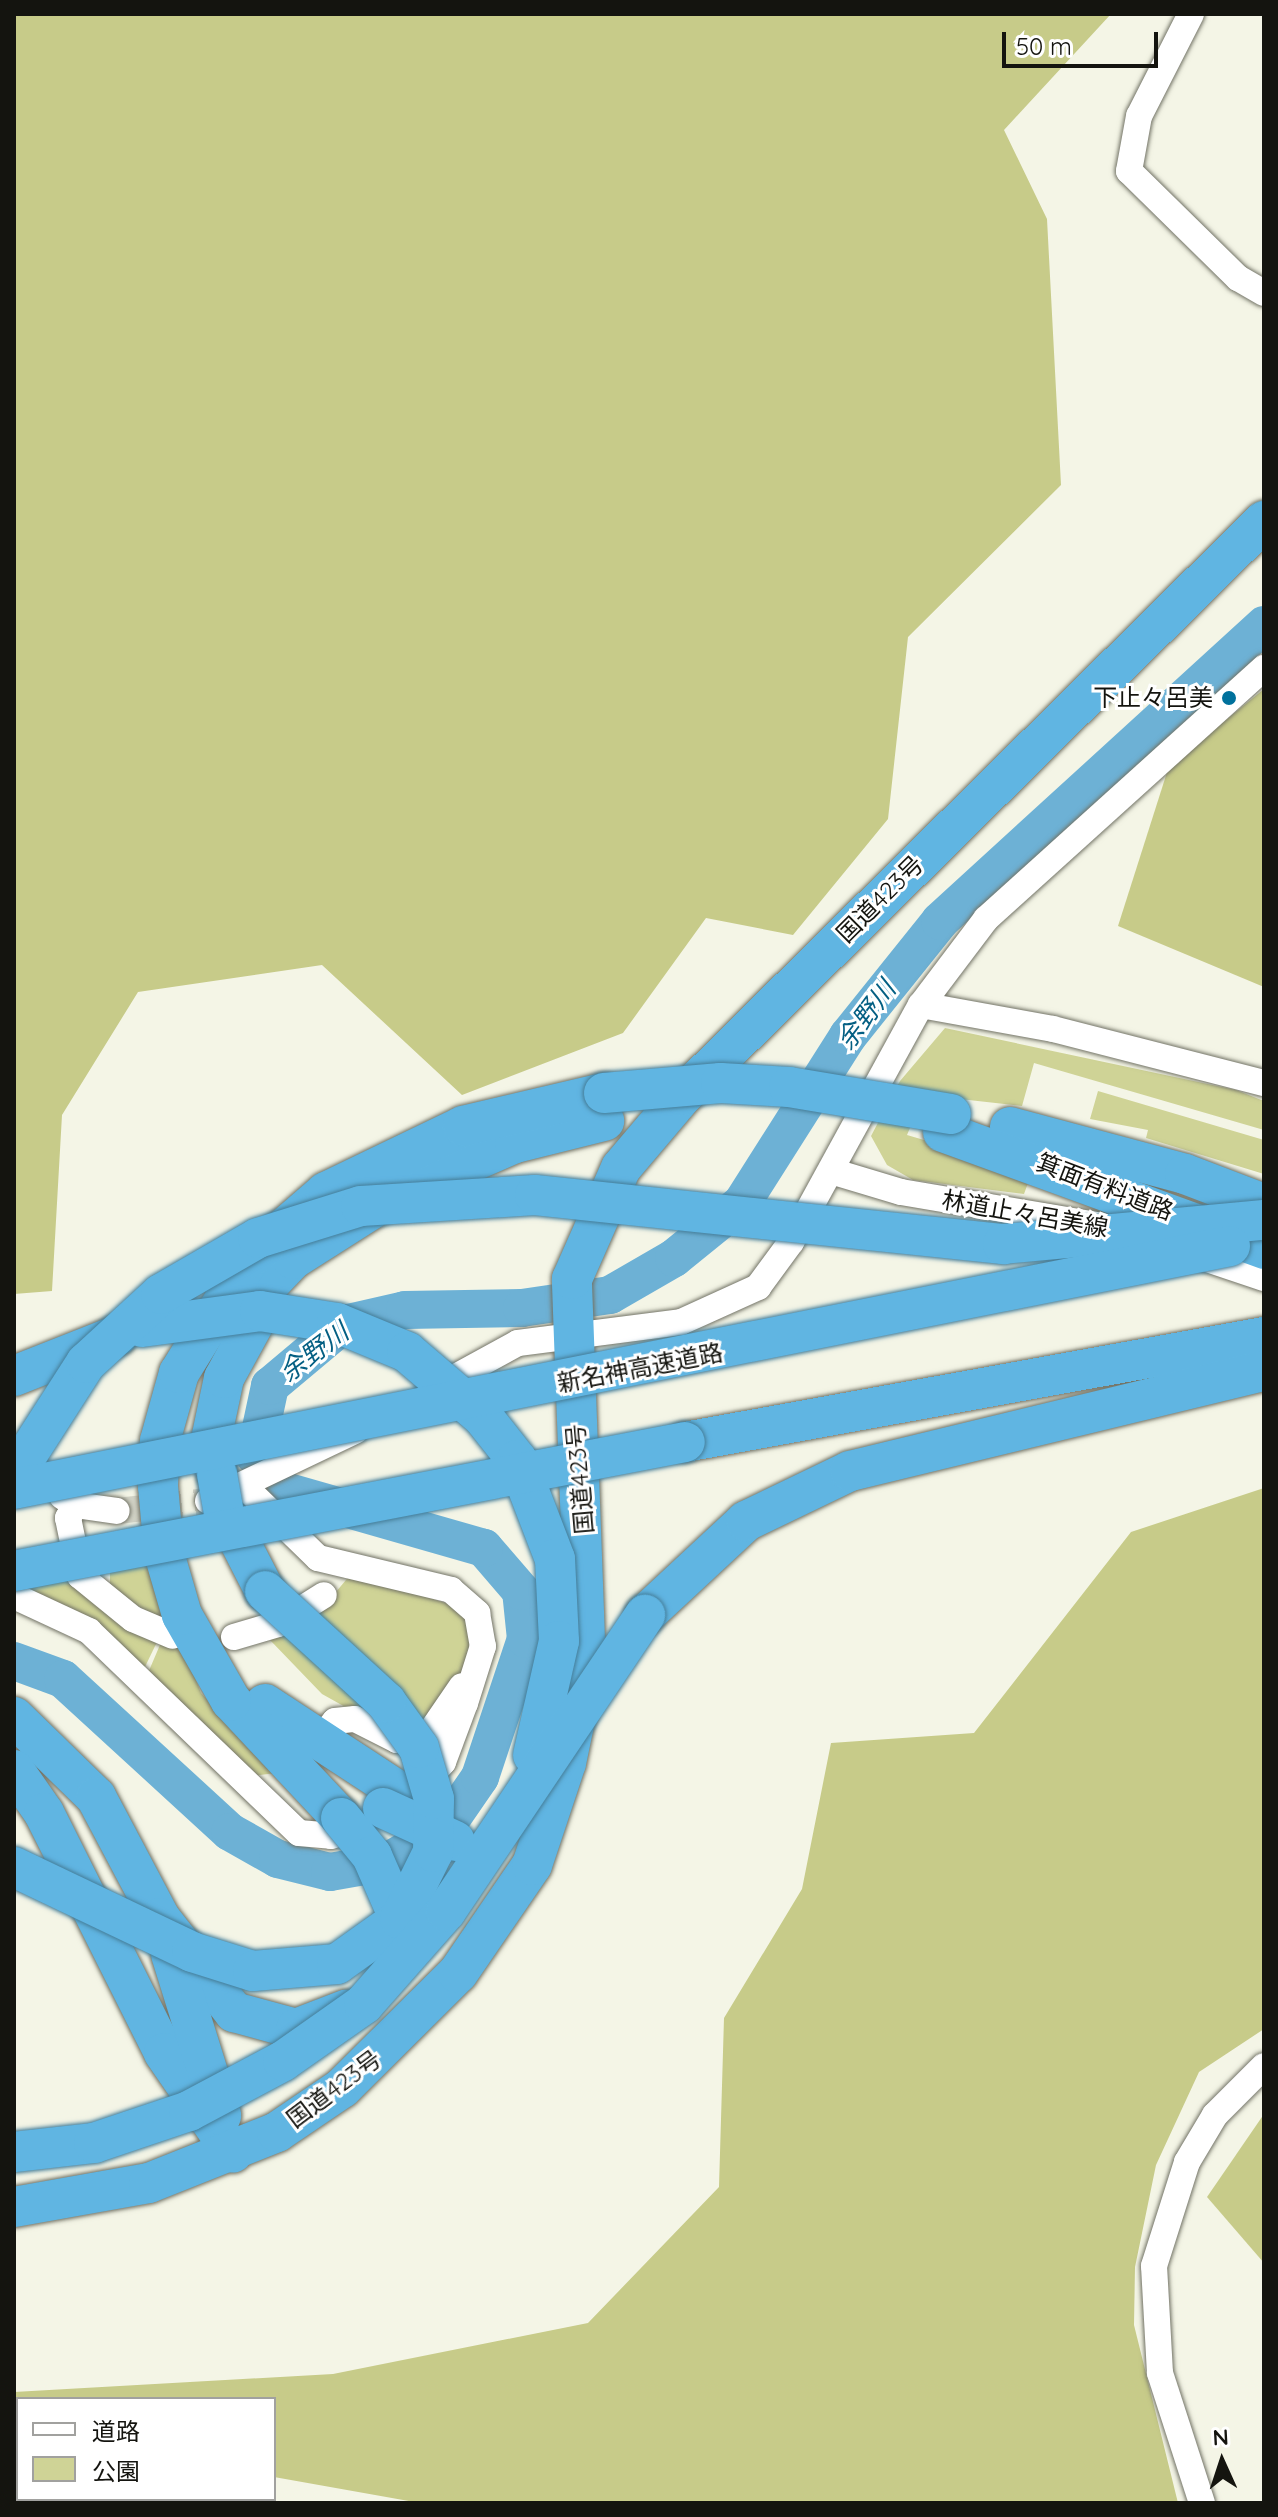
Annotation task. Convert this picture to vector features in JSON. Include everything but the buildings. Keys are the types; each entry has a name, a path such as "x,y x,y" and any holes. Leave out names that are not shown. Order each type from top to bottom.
{"highway":[{"name":"国道423号","path":"14,2207 149,2183 233,2153 342,2088 402,2035 458,1973 532,1865 566,1763 586,1666 585,1517 568,1338 572,1279 589,1233 621,1168 683,1095 1264,521"},
{"path":"14,1717 96,1797 160,1918 234,2012 296,2029 334,2018 383,1975 398,1946 393,1904 372,1856 210,1674 164,1553 160,1441 193,1342 251,1257 326,1192 463,1126 604,1107 778,1110 947,1123"},
{"path":"390,1799 303,1736 245,1684 208,1624 185,1556 181,1439 201,1376 260,1289 331,1232 515,1143 604,1107"},
{"name":"箕面有料道路","path":"947,1123 1185,1174 1264,1204"},
{"name":"箕面有料道路","path":"947,1123 1264,1249"},
{"path":"14,1475 86,1363 161,1294 258,1238 361,1206 535,1195 1003,1244 1264,1220"},
{"path":"14,1867 192,1952 253,1971 337,1964 400,1919 433,1852 434,1799 419,1748 386,1702 265,1591 229,1491 217,1405 237,1349 274,1290 331,1232"},
{"name":"新名神高速道路","path":"14,1489 1264,1238"},
{"path":"14,1376 142,1327 260,1311 372,1334 436,1372 517,1460 555,1559 559,1641 542,1727 423,1941 323,2035 238,2088 160,2122 94,2143 14,2152"},
{"path":"14,1571 685,1442 1264,1337"},
{"path":"484,1833 645,1615 746,1521 850,1471 1264,1371"},
{"path":"267,1736 390,1799 484,1833 532,1865"},
{"path":"14,1770 44,1813 164,2053 233,2153"},
{"path":"14,1780 44,1813"},
{"path":"160,1918 233,2153"}],"street":[{"path":"1191,14 1139,116 1129,171 1238,278 1264,293"},
{"path":"229,1491 287,1468 518,1343 681,1322 758,1287 831,1171 921,1005 986,919 1264,668"},
{"path":"921,1005 1053,1029 1264,1083"},
{"name":"林道止々呂美線","path":"831,1171 901,1192 1108,1227 1264,1278"},
{"path":"14,1460 75,1505 117,1511"},
{"path":"14,1596 89,1631 299,1833 331,1836 373,1823 406,1803 443,1762 483,1646 477,1613 451,1590 318,1558 229,1491"},
{"path":"75,1505 68,1518 80,1576 133,1619 173,1636"},
{"path":"234,1637 278,1624 324,1595"},
{"path":"326,1732 335,1721 355,1719 397,1740 416,1739 429,1734 474,1675"},
{"path":"258,1793 287,1784"},
{"path":"1202,2503 1160,2373 1154,2266 1187,2162 1215,2115 1264,2066"}],"green space":[{"path":"14,14 1111,14 1004,130 1047,219 1061,485 908,637 888,819 793,935 706,918 623,1033 462,1095 322,965 138,992 62,1115 52,1291 14,1294"},
{"path":"1264,689 1264,987 1118,926 1169,766"},
{"path":"945,1028 1236,1090 1264,1101 1264,1130 1034,1063 1022,1106 924,1095 907,1135 1032,1172 1024,1194 913,1180 887,1165 871,1136 900,1081"},
{"path":"1098,1091 1264,1140 1264,1174 1146,1138 1148,1130 1090,1119"},
{"path":"1264,1488 1264,2029 1199,2072 1156,2165 1135,2267 1134,2325 1178,2503 420,2503 276,2477 276,2397 16,2397 14,2460 14,2392 333,2374 588,2323 719,2187 724,2018 802,1889 831,1743 974,1733 1131,1532"},
{"path":"151,1563 201,1693 276,1773 251,1776 148,1673 168,1626 110,1587 110,1570"},
{"path":"351,1574 462,1608 476,1649 428,1730 365,1718 322,1694 270,1640 325,1605"},
{"path":"77,1576 157,1642 142,1673 24,1587"},
{"path":"1264,2114 1264,2263 1207,2197"}],"waterway":[{"name":"余野川","path":"14,1661 63,1679 230,1832 278,1859 330,1872 387,1862 445,1828 480,1777 526,1639 521,1591 484,1548 285,1491 255,1456 270,1386 344,1324 405,1310 522,1308 610,1295 674,1258 742,1203 848,1036 940,921 1264,625"}],"tunnel":[{"path":"117,1511 208,1501"}],"place":[{"name":"下止々呂美","path":"1229,698"}]}
